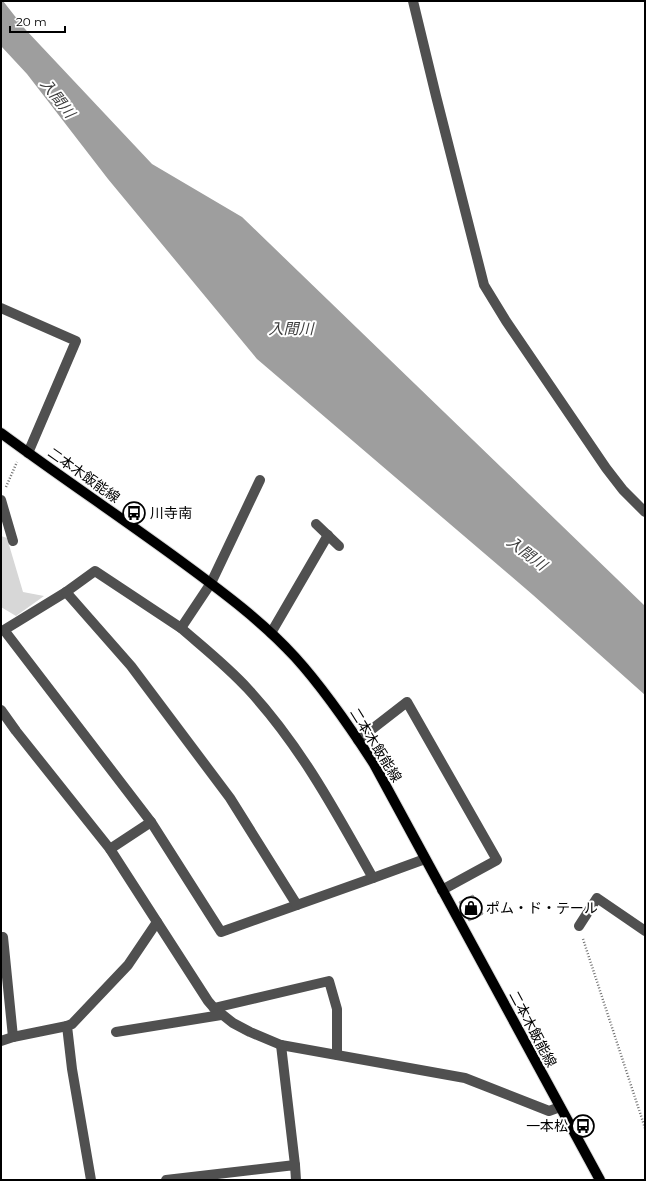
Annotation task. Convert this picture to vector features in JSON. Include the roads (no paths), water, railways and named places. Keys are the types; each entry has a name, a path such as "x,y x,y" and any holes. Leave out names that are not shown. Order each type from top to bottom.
{"main road":[{"name":"二本木飯能線","path":"1,433 148,537 243,608 295,657 338,710 374,764 600,1180"}],"street":[{"path":"413,1 484,285 506,321 606,468 623,490 645,512"},
{"path":"1,308 76,341 25,451"},
{"path":"181,628 211,583 260,480"},
{"path":"3,496 13,541"},
{"path":"316,524 339,546"},
{"path":"271,633 328,535"},
{"path":"373,878 330,801 300,754 268,712 220,661 181,628 95,571 66,592 4,630 151,822 221,932 373,878 425,859"},
{"path":"66,592 131,666 230,798 297,905"},
{"path":"358,740 407,702 497,860 442,890"},
{"path":"1,710 110,849 208,1001 218,1012 233,1023 281,1045 465,1078 549,1110 560,1107"},
{"path":"110,849 151,822"},
{"path":"579,926 597,898 645,931"},
{"path":"1,1042 13,1037 72,1024 128,965 157,922"},
{"path":"3,937 13,1037"},
{"path":"116,1032 218,1012 329,981 337,1010 337,1055"},
{"path":"67,1026 72,1069 91,1180"},
{"path":"281,1045 296,1180"},
{"path":"166,1180 186,1179 295,1165"}],"water":[{"name":"入間川","path":"1,1 3,1 25,29 152,164 242,217 645,606 645,695 533,595 257,359 108,179 27,74 1,46"}],"place":[{"name":"川寺南","path":"134,513"},
{"name":"ポム・ド・テール","path":"471,908"},
{"name":"一本松","path":"583,1126"}]}
